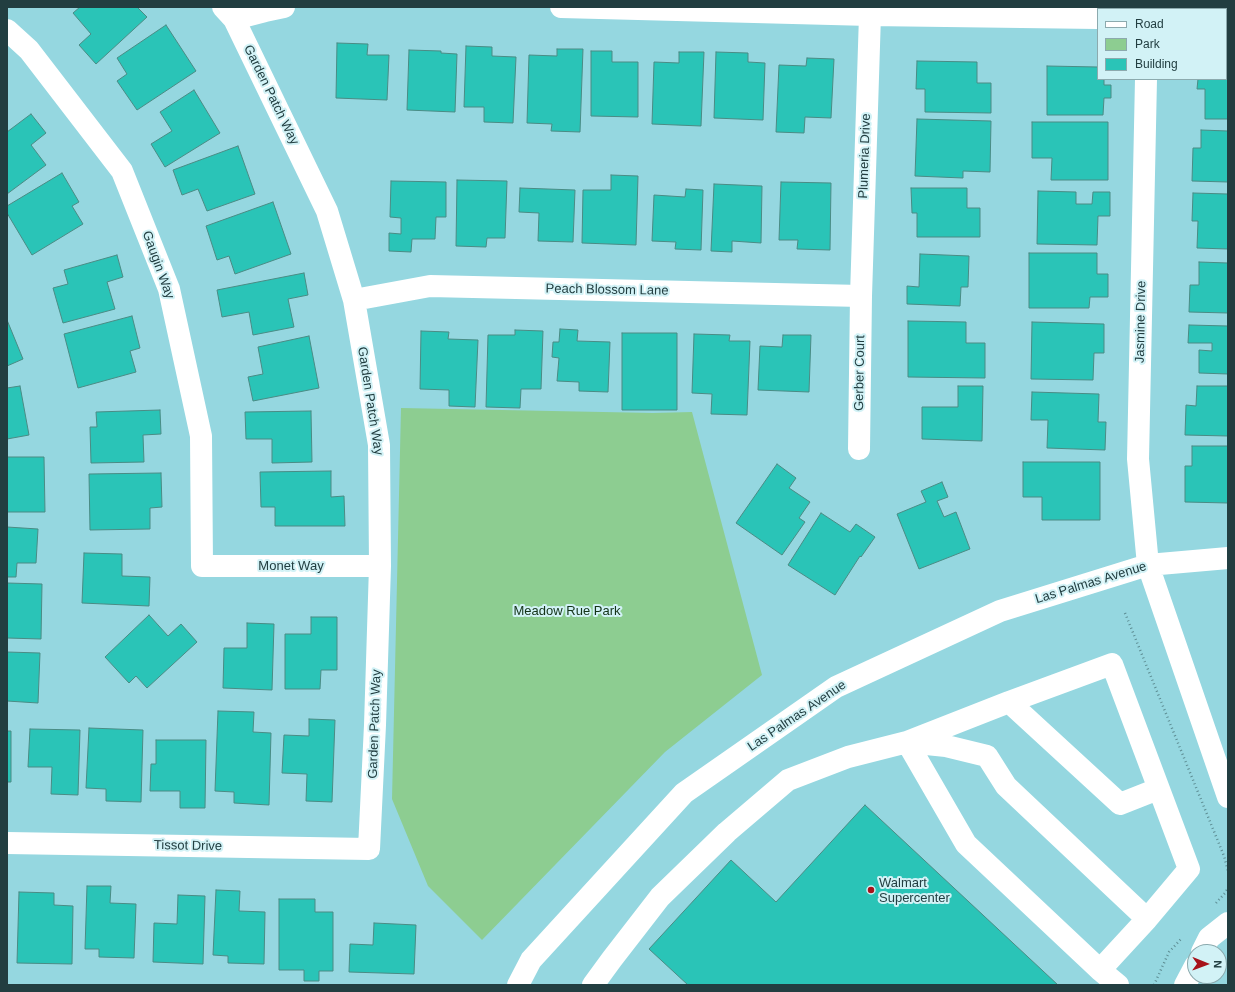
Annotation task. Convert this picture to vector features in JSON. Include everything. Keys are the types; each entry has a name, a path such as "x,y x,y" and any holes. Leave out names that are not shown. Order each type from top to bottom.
{"street":[{"path":"228,13 265,11 284,7"},
{"path":"561,7 870,15 1097,18"},
{"name":"Garden Patch Way","path":"228,13 327,210 354,300 379,445 380,566 369,849"},
{"name":"Plumeria Drive","path":"861,296 870,15"},
{"name":"Gaugin Way","path":"7,30 29,50 122,171 169,289 201,436 202,566"},
{"name":"Jasmine Drive","path":"1146,80 1138,459 1148,565 1221,757 1228,797"},
{"name":"Peach Blossom Lane","path":"354,300 430,286 861,296"},
{"name":"Gerber Court","path":"859,449 861,296"},
{"name":"Las Palmas Avenue","path":"518,985 531,960 684,794 836,687 1000,611 1148,565 1228,558"},
{"name":"Monet Way","path":"202,566 380,566"},
{"path":"593,985 660,897 727,832 788,780 848,757 907,742 1112,664 1189,869 1147,919 1100,970"},
{"path":"1009,702 1120,804 1158,789"},
{"path":"907,742 946,746 987,756 1006,786 1147,919"},
{"path":"907,742 966,844 1100,970 1118,985"},
{"name":"Tissot Drive","path":"7,843 369,849"},
{"path":"1206,944 1209,938 1228,923"}],"path":[{"path":"1125,613 1224,856 1228,871"}],"green space":[{"name":"Meadow Rue Park","path":"401,408 653,413 692,412 762,675 665,752 482,940 428,886 392,799"}],"building":[{"path":"80,7 137,7 147,17 96,64 79,45 91,34 73,13"},
{"path":"166,25 196,71 137,110 117,81 127,74 117,58"},
{"path":"337,43 368,44 367,55 389,55 387,100 336,98"},
{"path":"466,46 492,47 492,56 516,57 513,123 484,122 484,107 464,107"},
{"path":"557,49 583,49 580,132 551,131 552,124 527,123 529,55 557,56"},
{"path":"409,50 441,51 441,53 457,54 455,112 407,110"},
{"path":"591,51 612,51 612,62 638,62 638,117 591,116"},
{"path":"679,52 704,52 701,126 652,124 654,62 679,63"},
{"path":"716,52 748,53 748,62 765,63 763,120 714,118"},
{"path":"807,58 834,59 831,118 805,117 804,133 776,132 779,65 806,66"},
{"path":"917,61 977,62 977,83 991,83 991,113 925,112 925,89 916,89"},
{"path":"1228,65 1228,119 1205,119 1205,89 1197,89 1198,80 1227,80"},
{"path":"1047,66 1097,67 1097,80 1104,80 1104,85 1111,85 1111,98 1104,98 1103,115 1047,115"},
{"path":"194,90 220,133 165,167 151,144 172,131 160,112"},
{"path":"31,114 46,133 31,145 46,165 7,194 7,132"},
{"path":"917,119 991,121 990,172 963,171 963,178 915,176"},
{"path":"1032,122 1108,122 1108,180 1051,180 1052,158 1032,158"},
{"path":"1201,130 1228,131 1228,182 1192,181 1193,148 1201,148"},
{"path":"238,146 255,194 207,211 198,189 182,195 173,170"},
{"path":"62,173 79,202 72,206 83,224 32,255 7,213 7,206"},
{"path":"611,175 638,176 636,245 582,243 583,190 611,190"},
{"path":"457,180 507,181 505,238 487,238 486,247 456,246"},
{"path":"391,181 446,182 446,217 436,217 435,239 412,239 411,252 389,251 389,233 401,234 401,218 390,217"},
{"path":"781,182 831,183 830,250 797,249 798,240 779,240"},
{"path":"714,184 762,186 761,243 732,241 732,252 711,251"},
{"path":"520,188 575,190 573,242 538,241 539,213 519,212"},
{"path":"911,188 967,188 967,208 980,208 980,237 917,237 917,213 912,213"},
{"path":"686,189 703,190 701,250 675,249 676,242 652,241 654,195 685,197"},
{"path":"1038,191 1076,192 1076,204 1092,204 1093,192 1110,192 1110,216 1098,216 1097,245 1037,244"},
{"path":"1193,193 1228,194 1228,249 1197,248 1198,221 1192,221"},
{"path":"273,202 291,254 235,274 229,256 217,260 206,226"},
{"path":"1029,253 1097,253 1097,274 1108,274 1108,297 1090,297 1089,308 1029,308"},
{"path":"920,254 969,256 968,287 961,287 960,306 907,304 907,286 919,287"},
{"path":"117,255 123,277 107,282 115,309 63,323 53,288 68,284 64,270"},
{"path":"1199,262 1228,263 1228,313 1189,312 1190,285 1199,285"},
{"path":"304,273 308,295 288,299 294,327 253,335 249,312 222,317 217,290"},
{"path":"132,316 140,348 130,351 136,372 78,388 64,334"},
{"path":"7,320 23,359 7,366"},
{"path":"908,321 966,322 966,343 985,343 985,378 908,377"},
{"path":"1032,322 1104,324 1104,353 1094,353 1093,380 1031,379"},
{"path":"1189,325 1228,326 1228,374 1199,373 1199,350 1212,351 1212,343 1188,343"},
{"path":"560,329 578,330 577,341 610,342 608,392 579,391 579,382 557,381 559,358 552,357 553,342 559,342"},
{"path":"515,330 543,331 541,389 521,389 520,408 486,407 488,335 515,335"},
{"path":"421,331 449,332 448,339 478,340 475,407 449,406 449,390 420,389"},
{"path":"622,333 677,333 677,410 622,410"},
{"path":"694,334 730,335 729,341 750,341 747,415 711,414 712,394 692,393"},
{"path":"783,335 811,335 809,392 758,390 760,346 782,347"},
{"path":"309,336 319,388 253,401 248,377 263,374 258,347"},
{"path":"20,386 29,435 7,439 7,388"},
{"path":"958,386 983,386 982,441 922,439 922,407 958,407"},
{"path":"1197,386 1228,386 1228,436 1185,435 1186,405 1196,406"},
{"path":"1032,392 1099,394 1098,422 1106,422 1105,450 1047,448 1048,420 1031,420"},
{"path":"160,410 161,434 143,435 144,462 91,463 90,427 97,427 96,412"},
{"path":"311,411 312,462 272,463 272,439 246,439 245,412"},
{"path":"1192,446 1228,446 1228,503 1185,502 1185,466 1192,466"},
{"path":"7,457 44,457 45,512 7,512"},
{"path":"1023,462 1100,462 1100,520 1042,520 1042,497 1023,497"},
{"path":"777,464 796,478 789,488 810,502 799,518 805,522 782,555 736,523"},
{"path":"331,471 331,497 344,496 345,526 275,526 275,507 261,507 260,472"},
{"path":"161,473 162,507 150,508 150,529 90,530 89,474"},
{"path":"942,482 948,497 937,501 944,517 956,512 970,549 919,569 897,514 926,502 921,491"},
{"path":"821,513 850,532 856,524 875,537 861,557 860,556 835,595 788,565"},
{"path":"7,527 38,529 36,563 17,563 16,577 7,577"},
{"path":"84,553 122,554 122,576 150,577 149,606 82,603"},
{"path":"7,583 42,584 41,639 7,638"},
{"path":"149,615 168,636 181,624 197,642 147,688 136,676 129,683 105,657"},
{"path":"311,617 337,617 337,670 321,670 320,689 285,689 285,634 311,634"},
{"path":"247,623 274,624 272,690 223,688 224,648 247,648"},
{"path":"7,652 40,653 38,703 7,701"},
{"path":"218,711 254,712 253,732 271,733 269,805 234,803 234,792 215,791"},
{"path":"309,719 335,720 332,802 306,801 307,774 282,773 284,735 309,736"},
{"path":"89,728 143,730 141,802 106,801 106,789 86,788"},
{"path":"30,729 80,730 78,795 51,794 52,767 28,767"},
{"path":"7,731 11,731 11,782 7,782"},
{"path":"156,740 206,740 205,808 180,808 180,791 150,791 151,764 156,764"},
{"name":"Walmart Supercenter","path":"865,805 1058,985 688,985 649,949 731,860 776,902"},
{"path":"87,886 111,886 110,903 136,904 134,958 99,957 99,949 85,949"},
{"path":"216,890 240,891 239,911 265,912 264,964 228,963 228,956 213,955"},
{"path":"19,892 54,893 54,905 73,906 72,964 17,963"},
{"path":"178,895 205,896 203,964 153,962 154,923 177,924"},
{"path":"279,899 315,899 315,912 333,912 333,971 319,971 319,981 304,981 304,970 279,970"},
{"path":"374,923 416,925 414,974 349,972 350,944 373,945"}],"place":[{"name":"Walmart Supercenter","path":"871,890"}]}
